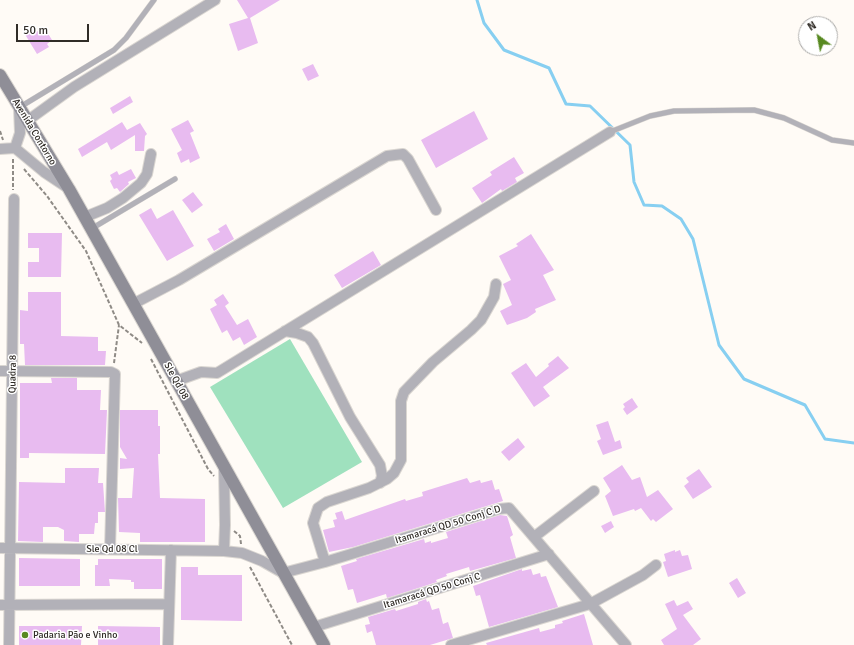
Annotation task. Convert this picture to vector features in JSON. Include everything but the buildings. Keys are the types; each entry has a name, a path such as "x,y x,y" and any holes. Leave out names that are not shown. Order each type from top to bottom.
{"street":[{"path":"27,121 74,87 216,0"},
{"name":"Avenida Contorno","path":"0,75 69,189"},
{"path":"19,108 20,133 7,149 69,189"},
{"path":"176,381 202,372 217,373 610,132"},
{"path":"85,217 107,208 123,198 141,183 148,174 152,154"},
{"path":"133,304 179,280 387,156 403,154 408,159 436,210"},
{"name":"Sle Qd 08","path":"69,189 283,573"},
{"name":"Quadra 8","path":"5,548 13,371 14,199"},
{"path":"325,562 313,523 318,508 326,502 380,483 394,473 401,460 400,401 404,392 433,362 472,330 481,320 494,297 496,284"},
{"path":"285,331 308,337 313,343 350,417 380,465 382,476 380,483"},
{"path":"0,371 113,373 116,378 110,549"},
{"path":"224,467 226,525 224,551"},
{"path":"534,537 594,491"},
{"name":"Itamaracá QD 50 Conj C D","path":"283,573 506,508 512,510 626,645"},
{"path":"5,548 11,605 9,645"},
{"name":"Sle Qd 08 Cl","path":"5,548 242,552"},
{"path":"168,645 168,604 171,550"},
{"path":"242,552 283,573 314,627 320,643"},
{"name":"Itamaracá QD 50 Conj C","path":"314,627 549,554"},
{"path":"451,645 487,640 590,604 656,565"},
{"path":"0,605 168,604"}],"lane":[{"path":"19,108 114,50 126,38 154,0"},
{"path":"610,132 650,116 674,111 754,110 784,118 832,140 854,143"},
{"path":"91,229 175,179"}],"path":[{"path":"0,131 7,149 13,159 30,175 47,196 86,251 119,325 140,340 144,346"},
{"path":"13,159 14,199"},
{"path":"113,373 119,325"},
{"path":"147,353 208,469 225,487"},
{"path":"226,525 240,536 242,552 292,645"}],"green space":[{"path":"290,339 362,462 283,508 210,387"}],"waterway":[{"path":"477,0 484,23 504,50 549,68 566,104 590,106 630,145 634,182 644,205 662,206 681,219 693,239 719,345 744,379 805,405 825,439 854,443"}],"place":[{"name":"Padaria Pão e Vinho","path":"25,635"}]}
